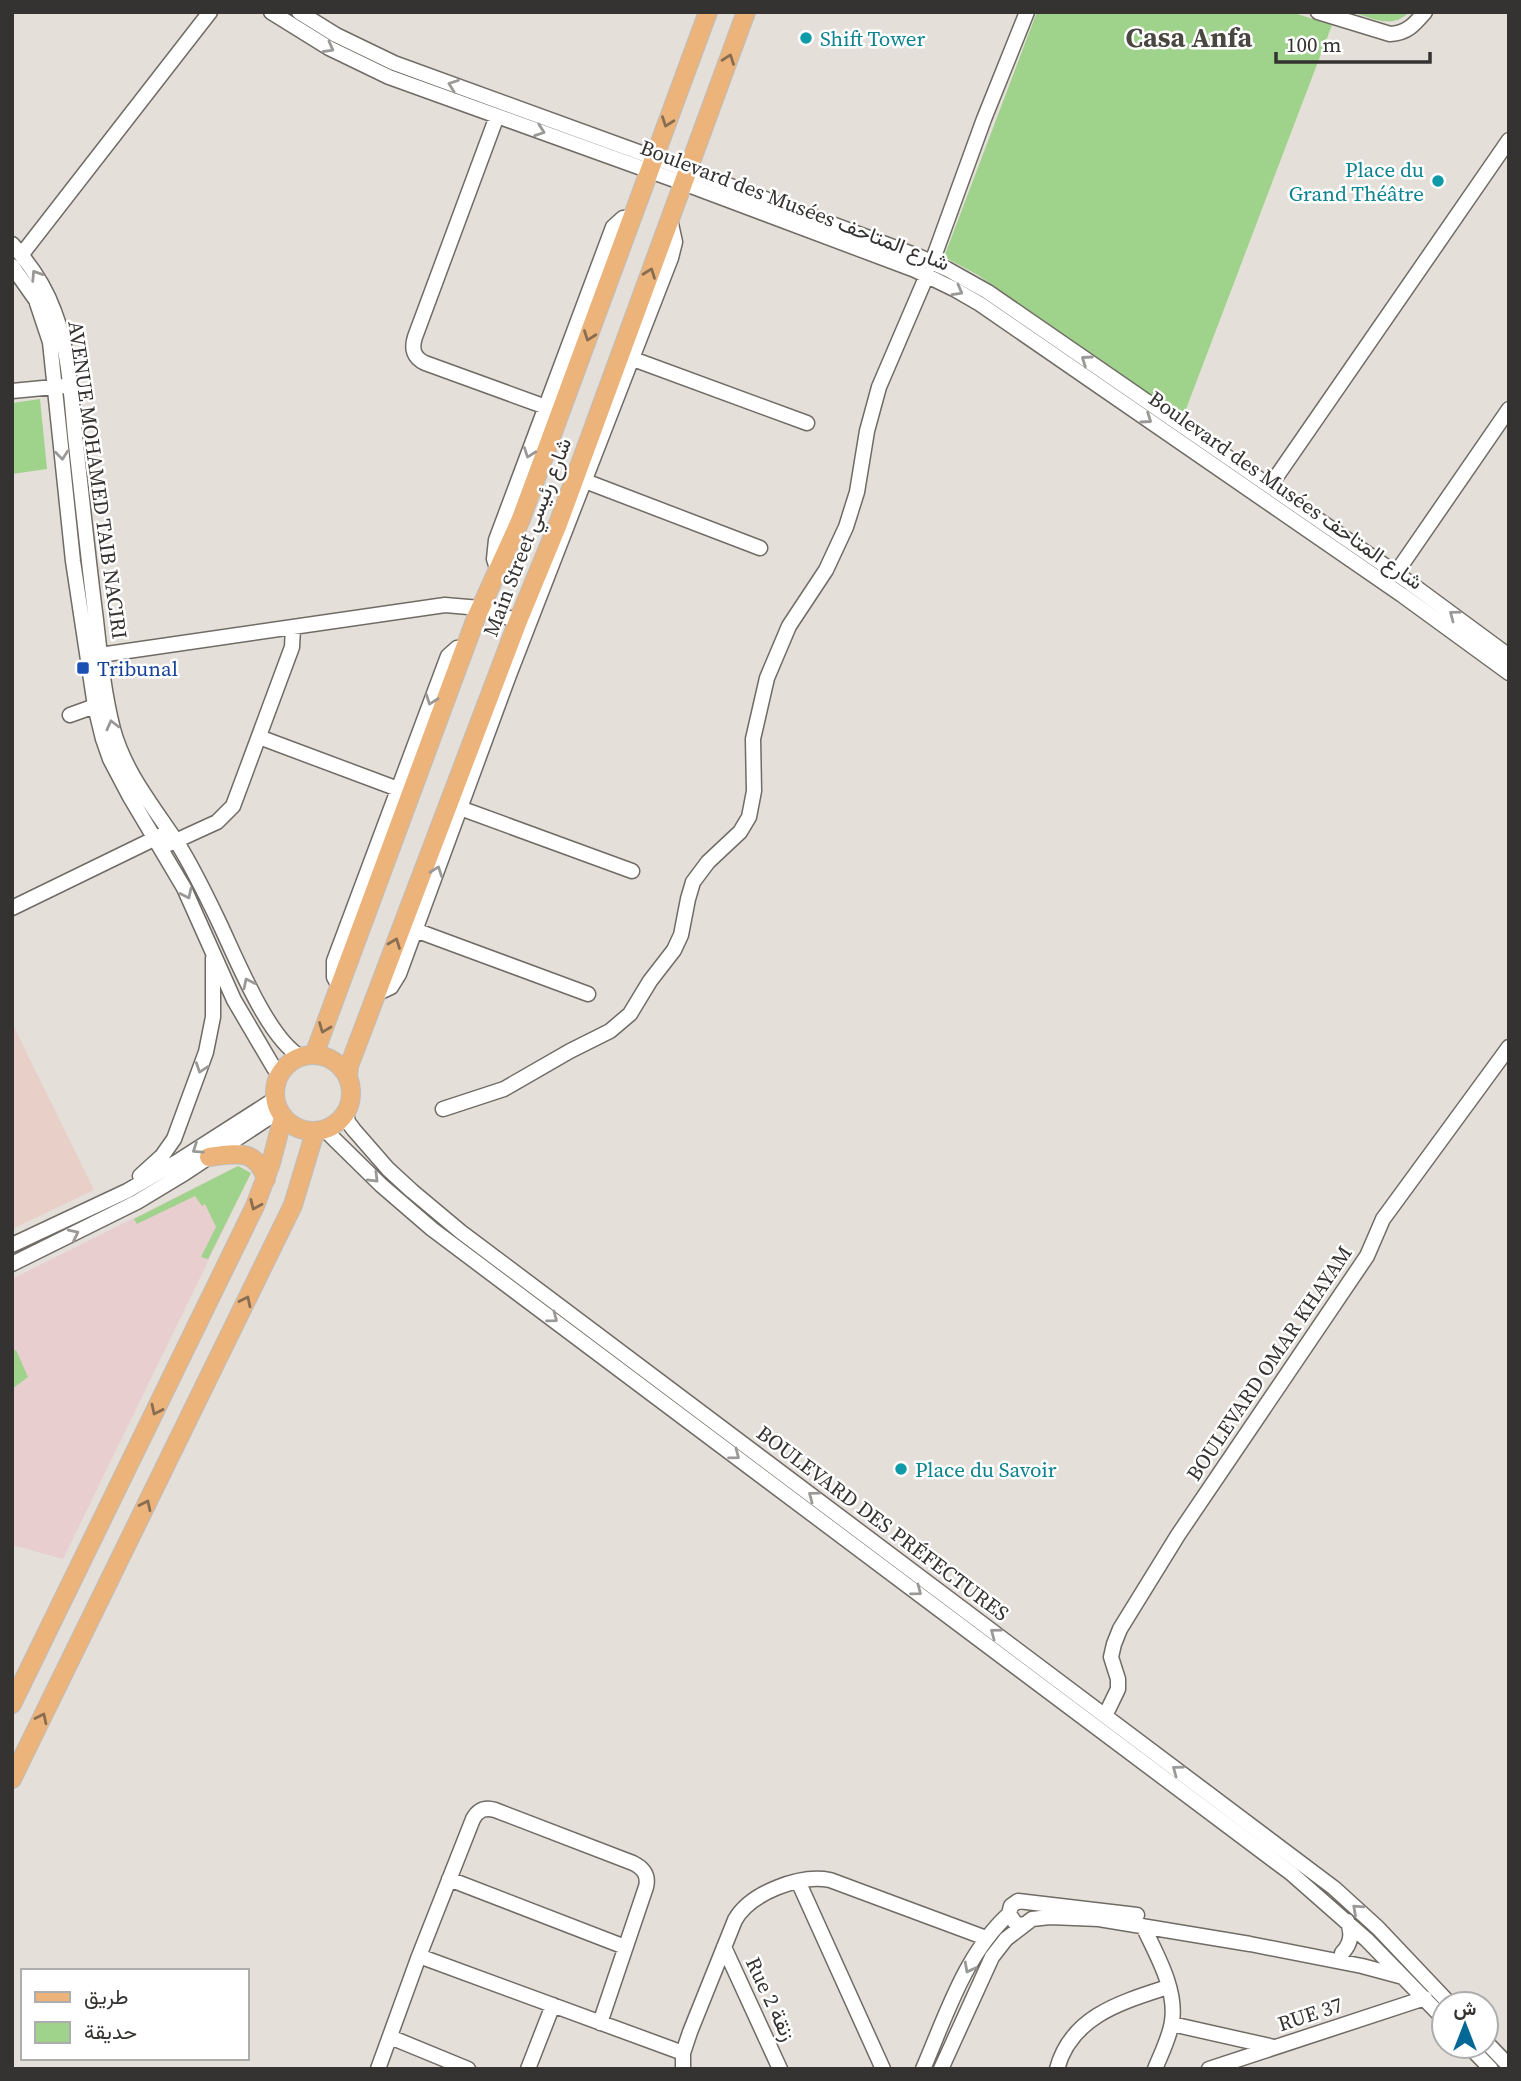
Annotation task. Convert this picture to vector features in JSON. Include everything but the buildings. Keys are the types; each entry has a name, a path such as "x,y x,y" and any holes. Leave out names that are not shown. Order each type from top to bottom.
{"main road":[{"name":"Main Street شارع رئيسي","path":"307,1056 339,986 480,608 521,519 708,12"},
{"name":"Main Street شارع رئيسي","path":"348,1077 349,1066 376,994 518,621 558,524 746,12"},
{"path":"12,1704 252,1212 265,1179 279,1109 275,1086 280,1074 289,1064 307,1056 335,1061 348,1077 351,1095 346,1113 338,1123 321,1131 309,1145 304,1173 293,1205 12,1779"},
{"path":"279,1109 294,1127 321,1131"},
{"path":"209,1157 243,1154 257,1163 265,1179"},
{"path":"75,1576 105,1587"},
{"path":"41,1644 71,1657"}],"street":[{"path":"15,255 210,12"},
{"name":"Boulevard des Musées شارع المتاحف","path":"271,12 328,48 368,68 497,116 652,164"},
{"name":"Boulevard des Musées شارع المتاحف","path":"299,12 335,35 394,63 988,292 1396,573 1506,660"},
{"path":"443,1109 503,1089 617,1026 636,1006 650,981 674,950 681,934 693,882 708,862 740,832 749,817 754,791 753,739 767,678 789,626 826,570 846,527 857,492 867,431 879,387 930,269 984,119 1027,12"},
{"path":"1318,12 1390,34 1412,27 1425,12"},
{"path":"497,116 415,337 413,351 417,358 425,363 546,407"},
{"path":"1269,486 1509,140"},
{"path":"498,571 494,559 496,540 613,227 619,220 632,217"},
{"path":"376,994 394,984 509,675 633,359 674,250 675,234 670,219"},
{"name":"AVENUE MOHAMED TAIB NACIRI","path":"15,255 41,283 63,340 62,386 73,561 95,706 110,759 130,797 196,875 267,1020 290,1051 307,1056"},
{"name":"Boulevard des Musées شارع المتاحف","path":"930,269 1402,595 1506,660"},
{"path":"633,359 807,424"},
{"path":"12,391 62,386"},
{"name":"AVENUE MOHAMED TAIB NACIRI","path":"62,386 100,655 110,714 122,756 166,840 184,888 241,1014 280,1074"},
{"path":"1396,573 1509,409"},
{"path":"585,481 760,548"},
{"path":"100,655 445,605 480,608 518,621"},
{"path":"12,908 166,840 210,825 229,812 292,647 293,627"},
{"path":"339,986 333,972 334,961 448,656 457,648 465,647"},
{"path":"70,715 95,706"},
{"path":"258,737 398,789"},
{"path":"460,808 632,872"},
{"path":"415,930 588,994"},
{"path":"127,1191 162,1156 183,1120 211,1029 214,953"},
{"name":"BOULEVARD OMAR KHAYAM","path":"1098,1716 1118,1689 1118,1679 1111,1657 1120,1629 1160,1562 1367,1256 1383,1219 1509,1047"},
{"path":"12,1245 127,1191 279,1109"},
{"path":"12,1264 138,1202 279,1109"},
{"name":"BOULEVARD DES PRÉFECTURES","path":"346,1113 348,1122 360,1137 424,1202 638,1365 861,1541"},
{"name":"BOULEVARD DES PRÉFECTURES","path":"321,1131 330,1135 381,1185 432,1228 1334,1888 1378,1928 1437,1990"},
{"name":"BOULEVARD DES PRÉFECTURES","path":"1098,1716 1347,1921 1430,2004"},
{"path":"378,2069 473,1819 478,1812 490,1808 644,1870 647,1882 600,2022"},
{"path":"683,2069 683,2053 741,1909 766,1892 798,1881 819,1878 830,1880 986,1938"},
{"path":"449,1879 625,1947"},
{"path":"798,1881 883,2069"},
{"path":"923,2069 969,1967 986,1938 1009,1914 1014,1903 1022,1900 1108,1910 1390,1963 1397,1963 1405,1957"},
{"path":"942,2069 992,1957 1006,1939 1028,1922 1034,1913 1030,1903"},
{"path":"1009,1914 1016,1924 1050,1917 1099,1919 1337,1961 1405,1977 1420,1972"},
{"path":"1342,1954 1351,1936 1347,1921"},
{"path":"1143,1926 1168,1987 1173,2011 1172,2024 1155,2069"},
{"name":"Rue 2 زنقة","path":"724,1947 780,2069"},
{"path":"419,1956 683,2053"},
{"path":"1057,2069 1066,2045 1087,2021 1116,2005 1168,1987"},
{"name":"RUE 37","path":"1209,2069 1425,1998"},
{"path":"528,2069 553,2005"},
{"path":"1172,2024 1276,2048"},
{"path":"390,2037 468,2069"}],"shaded area":[{"path":"12,1023 94,1190 12,1229"},
{"path":"238,1166 251,1173 63,1559 12,1545 12,1279"}],"green space":[{"path":"1037,12 1291,12 1332,25 1183,417 978,275 944,257"},
{"path":"1352,12 1409,12 1396,20 1382,21"},
{"path":"40,399 47,469 12,474 12,403"},
{"path":"238,1166 251,1173 208,1259 201,1257 216,1227 205,1204 202,1206 195,1196 137,1224 134,1219"},
{"path":"16,1350 28,1377 12,1389 12,1351"}],"place":[{"name":"Shift Tower","path":"806,38"},
{"name":"Place du Grand Théâtre","path":"1438,181"},
{"name":"Tribunal","path":"83,668"},
{"name":"Place du Savoir","path":"901,1469"}],"district":[{"name":"Casa Anfa","path":"1189,37"}]}
